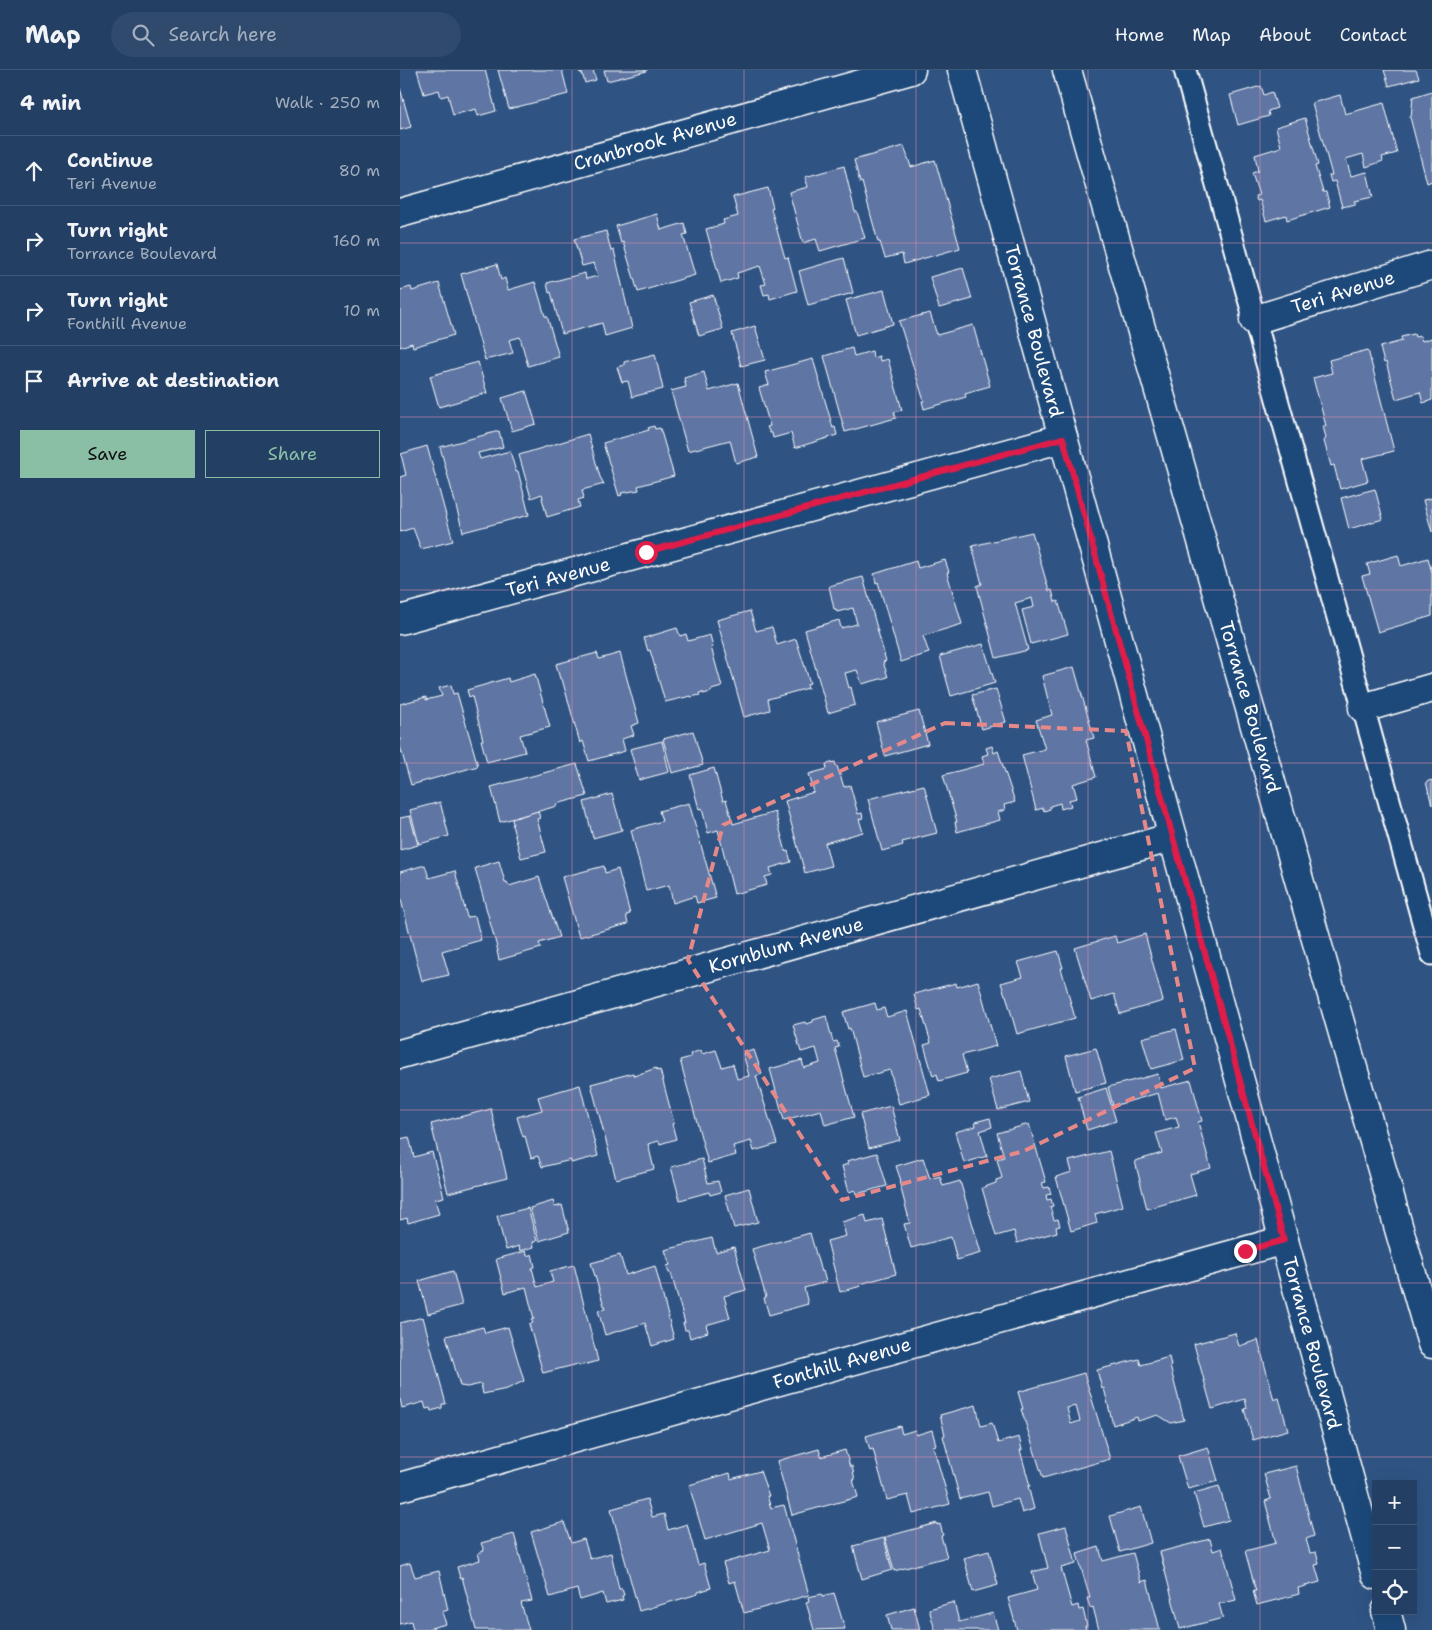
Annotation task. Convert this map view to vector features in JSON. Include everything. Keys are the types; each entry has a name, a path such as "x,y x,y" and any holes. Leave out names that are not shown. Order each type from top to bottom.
{"street":[{"name":"Cranbrook Avenue","path":"400,212 911,70"},
{"name":"Torrance Boulevard","path":"962,70 1375,1570"},
{"name":"Torrance Boulevard","path":"1067,70 1432,1344"},
{"name":"Teri Avenue","path":"1254,320 1432,265"},
{"name":"Teri Avenue","path":"400,620 1063,438"},
{"path":"1363,708 1432,688"},
{"name":"Kornblum Avenue","path":"400,1054 1172,837"},
{"name":"Fonthill Avenue","path":"400,1486 1284,1240"},
{"path":"1387,1615 1391,1630"}],"lane":[{"path":"1185,70 1432,954"}],"highlighted area":[{"path":"945,723 1126,731 1195,1068 1024,1151 842,1200 688,960 723,825"}],"building":[{"path":"417,70 485,70 496,111 478,116 476,109 453,115 448,95 441,97 439,90 424,94"},
{"path":"498,70 562,70 568,94 509,109"},
{"path":"579,70 593,70 596,80 585,83"},
{"path":"604,70 647,70 647,71 607,81"},
{"path":"1384,70 1416,70 1419,78 1389,86"},
{"path":"1261,86 1264,95 1272,92 1277,108 1268,111 1269,116 1238,125 1230,95"},
{"path":"400,88 411,127 400,130"},
{"path":"1432,91 1432,181 1427,183 1410,117 1413,97"},
{"path":"1340,95 1345,114 1384,103 1397,153 1382,157 1383,161 1366,167 1363,154 1346,159 1351,176 1367,172 1373,197 1354,201 1356,204 1342,207 1335,181 1331,182 1329,175 1332,175 1312,103"},
{"path":"1305,118 1318,165 1315,166 1330,207 1287,220 1286,215 1266,221 1260,200 1257,201 1255,196 1259,195 1252,173 1258,171 1255,155 1281,147 1276,127"},
{"path":"904,146 911,167 935,160 960,248 904,264 902,254 885,258 880,242 878,242 854,160"},
{"path":"844,166 855,212 857,212 865,238 820,251 816,239 803,243 789,192 808,187 805,177"},
{"path":"768,188 773,208 771,209 785,258 788,257 797,291 770,299 769,294 764,295 761,285 766,284 760,266 737,273 738,278 721,283 706,229 724,224 723,220 738,216 733,197"},
{"path":"657,214 661,230 684,223 687,234 683,235 695,275 638,292 623,242 621,243 616,226"},
{"path":"606,231 611,251 614,250 632,328 605,336 602,323 562,334 547,283 585,273 586,279 598,276 594,263 582,266 574,239"},
{"path":"844,258 853,293 808,305 799,271"},
{"path":"497,264 501,280 505,278 508,290 535,282 559,357 528,366 520,337 509,340 513,353 485,360 461,274"},
{"path":"963,268 972,299 939,308 930,277"},
{"path":"439,283 454,335 413,347 412,343 400,347 400,290 411,287 412,291"},
{"path":"884,290 893,324 856,335 846,300"},
{"path":"713,295 723,329 699,336 689,302"},
{"path":"930,313 937,335 973,325 990,386 965,393 966,397 924,409 922,401 924,401 899,321"},
{"path":"755,326 765,360 741,366 732,333"},
{"path":"1414,334 1415,337 1420,336 1422,341 1432,338 1432,400 1423,403 1420,392 1396,399 1380,347 1402,341 1401,337"},
{"path":"852,348 854,356 872,351 873,358 879,356 880,361 888,359 902,410 894,412 896,418 845,432 824,356"},
{"path":"1368,350 1394,451 1362,459 1368,481 1340,489 1334,465 1331,466 1324,441 1326,438 1323,426 1326,426 1313,378 1332,373 1329,360"},
{"path":"655,354 663,389 632,397 628,381 622,382 617,367 624,365 624,362"},
{"path":"813,359 833,428 835,427 837,435 795,448 791,433 773,438 772,433 770,433 767,427 770,426 759,388 769,385 765,372"},
{"path":"478,362 487,393 439,407 430,376"},
{"path":"704,372 709,391 738,383 758,457 736,463 730,440 688,451 671,391 686,387 684,378"},
{"path":"526,391 536,424 512,431 502,398"},
{"path":"654,426 655,429 660,428 674,476 638,486 639,490 621,493 622,495 619,496 603,443 649,430 648,428"},
{"path":"499,431 503,447 478,453 480,459 510,451 516,472 518,471 529,515 463,532 440,447"},
{"path":"588,434 600,477 604,484 582,490 584,498 578,500 580,507 547,517 542,494 531,498 519,455"},
{"path":"427,446 453,541 421,549 413,528 400,532 400,477 406,475 401,454"},
{"path":"1375,489 1383,519 1349,529 1341,498"},
{"path":"1432,498 1432,532 1423,500"},
{"path":"1032,532 1049,591 1052,590 1055,602 1058,601 1068,634 1031,644 1022,610 1034,607 1032,598 1015,603 1028,650 996,658 977,586 982,584 972,546"},
{"path":"1398,555 1401,566 1428,558 1432,573 1432,616 1378,632 1362,576 1370,574 1367,564"},
{"path":"945,560 962,624 923,636 929,653 901,662 874,574 916,561 918,568"},
{"path":"863,577 886,661 883,662 888,677 862,684 857,670 845,673 849,688 851,687 855,705 828,713 805,630 839,620 841,628 857,624 853,608 837,612 834,609 829,586"},
{"path":"750,611 756,631 772,627 777,645 796,639 810,683 807,684 808,688 768,699 770,710 744,717 717,620"},
{"path":"677,628 680,636 686,634 688,641 710,635 713,647 711,647 722,687 711,690 711,692 699,693 700,695 665,702 650,650 648,651 644,638"},
{"path":"983,644 995,683 951,696 940,656"},
{"path":"597,653 599,659 620,653 639,723 631,726 634,735 622,739 625,751 589,761 583,741 580,743 556,664"},
{"path":"1074,667 1094,738 1086,740 1096,777 1073,784 1077,798 1069,800 1071,806 1061,809 1060,803 1050,806 1050,809 1044,811 1043,808 1036,810 1022,755 1045,749 1036,720 1052,715 1042,676"},
{"path":"535,674 550,727 520,735 525,752 487,762 472,696 469,697 467,690 508,678 509,682"},
{"path":"451,685 453,694 457,693 478,766 411,785 400,746 400,704 426,697 426,700 442,696 439,688"},
{"path":"996,689 1006,722 982,729 972,695"},
{"path":"919,711 928,744 885,756 876,722"},
{"path":"693,731 703,765 672,773 663,739"},
{"path":"662,741 669,772 639,780 630,749"},
{"path":"992,746 994,753 998,751 1015,802 1004,805 1005,810 998,812 1000,820 957,832 955,822 957,822 943,775 984,764 982,756 988,754 986,748"},
{"path":"835,762 844,787 850,785 858,814 862,813 863,818 859,819 863,832 825,843 831,866 805,873 785,801 814,792 809,774 827,769 826,764"},
{"path":"577,764 587,796 500,822 491,787"},
{"path":"714,768 723,801 726,800 733,824 775,812 786,852 788,851 791,862 770,868 772,875 765,877 767,885 734,894 718,830 708,833 702,808 699,809 690,775"},
{"path":"1432,780 1432,805 1426,782"},
{"path":"924,785 937,833 902,842 903,845 882,851 868,799"},
{"path":"612,794 622,830 593,838 584,802"},
{"path":"440,802 449,836 419,844 410,810"},
{"path":"689,803 716,898 697,903 695,896 673,903 669,885 646,891 631,830 662,821 659,811"},
{"path":"538,811 540,818 537,819 546,852 521,858 512,819"},
{"path":"410,816 418,845 400,850 400,818"},
{"path":"499,861 505,882 509,886 539,877 559,937 539,943 541,948 499,960 475,868"},
{"path":"425,865 429,878 455,871 467,917 475,916 481,940 442,951 449,975 422,981 400,896 400,872"},
{"path":"604,866 605,873 618,869 630,914 626,915 628,924 579,937 562,877"},
{"path":"1145,934 1163,1001 1120,1014 1114,994 1091,1001 1075,948 1115,936 1117,943"},
{"path":"1058,951 1075,1018 1017,1034 1001,983 1023,977 1018,962"},
{"path":"978,981 996,1046 962,1055 967,1073 939,1081 937,1074 933,1076 924,1045 931,1043 921,1009 918,1010 914,994 956,983 957,987"},
{"path":"875,1003 877,1010 884,1008 887,1017 907,1011 930,1095 899,1104 890,1070 863,1077 850,1028 848,1029 843,1012"},
{"path":"826,1016 833,1042 837,1041 839,1047 835,1048 854,1117 825,1125 821,1110 784,1120 770,1069 802,1060 804,1068 820,1063 816,1048 801,1052 793,1025 805,1022 806,1024"},
{"path":"1176,1029 1184,1060 1151,1069 1142,1038"},
{"path":"1096,1048 1106,1083 1075,1091 1066,1056"},
{"path":"701,1050 702,1054 716,1050 722,1067 733,1064 737,1079 749,1076 743,1053 754,1050 762,1074 756,1076 777,1144 754,1151 751,1141 733,1146 736,1155 708,1163 680,1060 691,1057 690,1054"},
{"path":"656,1068 657,1071 660,1070 674,1123 672,1124 676,1139 660,1144 659,1141 648,1144 654,1169 616,1179 591,1084 633,1073 634,1076"},
{"path":"1021,1071 1029,1102 998,1110 989,1079"},
{"path":"1158,1074 1161,1088 1191,1080 1202,1121 1198,1122 1211,1168 1190,1174 1196,1195 1147,1209 1135,1161 1162,1153 1156,1133 1179,1127 1176,1117 1165,1120 1158,1093 1113,1106 1108,1087"},
{"path":"580,1085 598,1156 571,1163 571,1160 542,1167 538,1156 531,1158 517,1117 542,1110 538,1097"},
{"path":"1106,1088 1116,1121 1087,1130 1078,1097"},
{"path":"891,1106 900,1140 869,1148 860,1114"},
{"path":"491,1109 507,1178 448,1193 431,1124"},
{"path":"990,1118 992,1127 980,1131 987,1156 964,1163 955,1132 976,1126 975,1122"},
{"path":"1029,1124 1046,1182 1042,1183 1044,1188 1049,1187 1051,1194 1046,1195 1047,1200 1051,1199 1053,1206 1050,1207 1054,1220 1058,1219 1060,1226 1056,1227 1057,1232 1017,1243 1014,1231 996,1236 982,1188 996,1183 996,1180 1002,1178 997,1159 1004,1157 997,1133"},
{"path":"409,1137 414,1157 432,1152 444,1197 435,1199 439,1214 408,1223 407,1218 400,1220 400,1139"},
{"path":"1109,1151 1123,1206 1095,1214 1097,1223 1071,1231 1056,1177 1072,1172 1069,1161"},
{"path":"877,1153 887,1186 856,1194 855,1190 849,1192 842,1166 848,1164 847,1161"},
{"path":"923,1158 930,1179 940,1176 943,1186 960,1181 981,1253 957,1260 951,1237 911,1248 904,1224 910,1223 896,1166"},
{"path":"702,1159 708,1183 718,1181 721,1192 710,1195 709,1192 680,1200 671,1167"},
{"path":"749,1188 758,1222 734,1228 725,1195"},
{"path":"553,1201 555,1207 562,1205 569,1232 539,1241 530,1208"},
{"path":"528,1208 537,1241 533,1242 534,1247 520,1251 519,1246 506,1250 497,1216"},
{"path":"865,1215 867,1223 882,1219 896,1274 840,1292 827,1241 846,1236 842,1222"},
{"path":"810,1233 821,1272 823,1271 826,1282 804,1288 808,1304 769,1315 764,1298 766,1297 752,1249"},
{"path":"712,1238 716,1252 734,1247 746,1290 724,1296 730,1318 706,1325 708,1332 690,1338 688,1330 685,1330 683,1323 685,1323 671,1273 669,1273 667,1266 670,1265 665,1250"},
{"path":"526,1251 527,1256 532,1254 535,1267 532,1268 537,1287 553,1282 550,1271 574,1265 598,1361 543,1373 529,1324 533,1323 531,1319 534,1319 526,1287 505,1293 496,1259"},
{"path":"620,1255 626,1275 655,1266 674,1339 652,1346 645,1323 605,1335 598,1310 605,1309 591,1263"},
{"path":"453,1271 462,1305 428,1314 419,1281"},
{"path":"423,1317 446,1404 442,1404 442,1408 431,1411 430,1408 426,1409 424,1402 402,1408 400,1399 400,1323"},
{"path":"483,1327 485,1333 508,1327 524,1381 507,1389 483,1394 481,1384 467,1387 460,1386 446,1336"},
{"path":"1235,1333 1239,1346 1258,1340 1274,1400 1279,1398 1288,1430 1253,1440 1244,1409 1247,1408 1245,1399 1212,1409 1194,1344"},
{"path":"1169,1357 1184,1420 1171,1423 1158,1415 1138,1421 1137,1417 1113,1425 1104,1388 1102,1389 1097,1370 1139,1359 1141,1365"},
{"path":"1084,1373 1110,1459 1043,1478 1021,1409 1023,1409 1018,1392","holes":["1076,1406 1080,1421 1071,1424 1067,1408"]},
{"path":"976,1405 981,1426 992,1423 998,1443 1019,1437 1022,1450 1020,1450 1034,1509 1022,1513 1018,1499 992,1506 988,1492 960,1499 943,1436 945,1435 940,1415"},
{"path":"900,1426 902,1434 915,1430 916,1435 932,1430 936,1445 933,1446 950,1504 913,1514 908,1495 887,1500 873,1449 870,1450 866,1436"},
{"path":"1208,1447 1218,1481 1188,1489 1178,1456"},
{"path":"819,1449 821,1457 845,1450 850,1467 852,1466 855,1480 853,1480 858,1497 792,1515 777,1461"},
{"path":"1296,1466 1314,1536 1306,1539 1310,1553 1316,1552 1319,1564 1315,1565 1320,1582 1298,1588 1299,1594 1257,1605 1253,1591 1256,1591 1245,1551 1276,1543 1265,1501 1271,1499 1264,1474"},
{"path":"760,1471 769,1496 767,1496 771,1508 784,1505 809,1595 744,1613 735,1581 729,1583 723,1563 770,1550 762,1523 705,1540 689,1485 730,1473 731,1479"},
{"path":"1219,1486 1229,1520 1204,1527 1194,1493"},
{"path":"647,1499 652,1517 664,1514 668,1530 687,1524 698,1565 704,1563 711,1588 698,1592 698,1594 639,1611 611,1509"},
{"path":"1141,1507 1151,1543 1120,1552 1110,1516"},
{"path":"564,1522 571,1543 584,1539 590,1559 611,1553 619,1589 622,1589 624,1595 622,1596 623,1600 606,1604 603,1593 580,1600 577,1589 550,1597 531,1532"},
{"path":"937,1523 937,1525 940,1524 943,1535 941,1536 947,1557 894,1571 885,1537"},
{"path":"1066,1526 1076,1564 1061,1568 1072,1607 1078,1605 1079,1610 1083,1609 1087,1626 1085,1626 1086,1630 1017,1630 1008,1598 1037,1590 1032,1572 1048,1568 1039,1533"},
{"path":"514,1534 532,1601 521,1603 529,1630 476,1630 462,1577 460,1578 457,1567 480,1560 478,1553 484,1551 481,1543"},
{"path":"884,1538 892,1570 862,1579 853,1546"},
{"path":"1210,1539 1213,1551 1222,1548 1236,1600 1219,1604 1223,1618 1180,1629 1160,1552"},
{"path":"1099,1547 1103,1561 1133,1553 1141,1582 1147,1580 1160,1630 1099,1630 1093,1607 1090,1608 1087,1598 1090,1598 1077,1554"},
{"path":"989,1551 998,1585 973,1592 964,1558"},
{"path":"410,1563 415,1577 439,1571 448,1610 442,1612 446,1624 423,1630 413,1630 411,1621 400,1624 400,1566"},
{"path":"834,1593 845,1629 814,1630 806,1602 809,1601 808,1597"},
{"path":"954,1602 959,1622 993,1613 998,1630 935,1630 929,1609"},
{"path":"914,1607 920,1630 891,1630 887,1615"}],"route":[{"path":"646,552 1063,438 1284,1240 1245,1251"}]}
